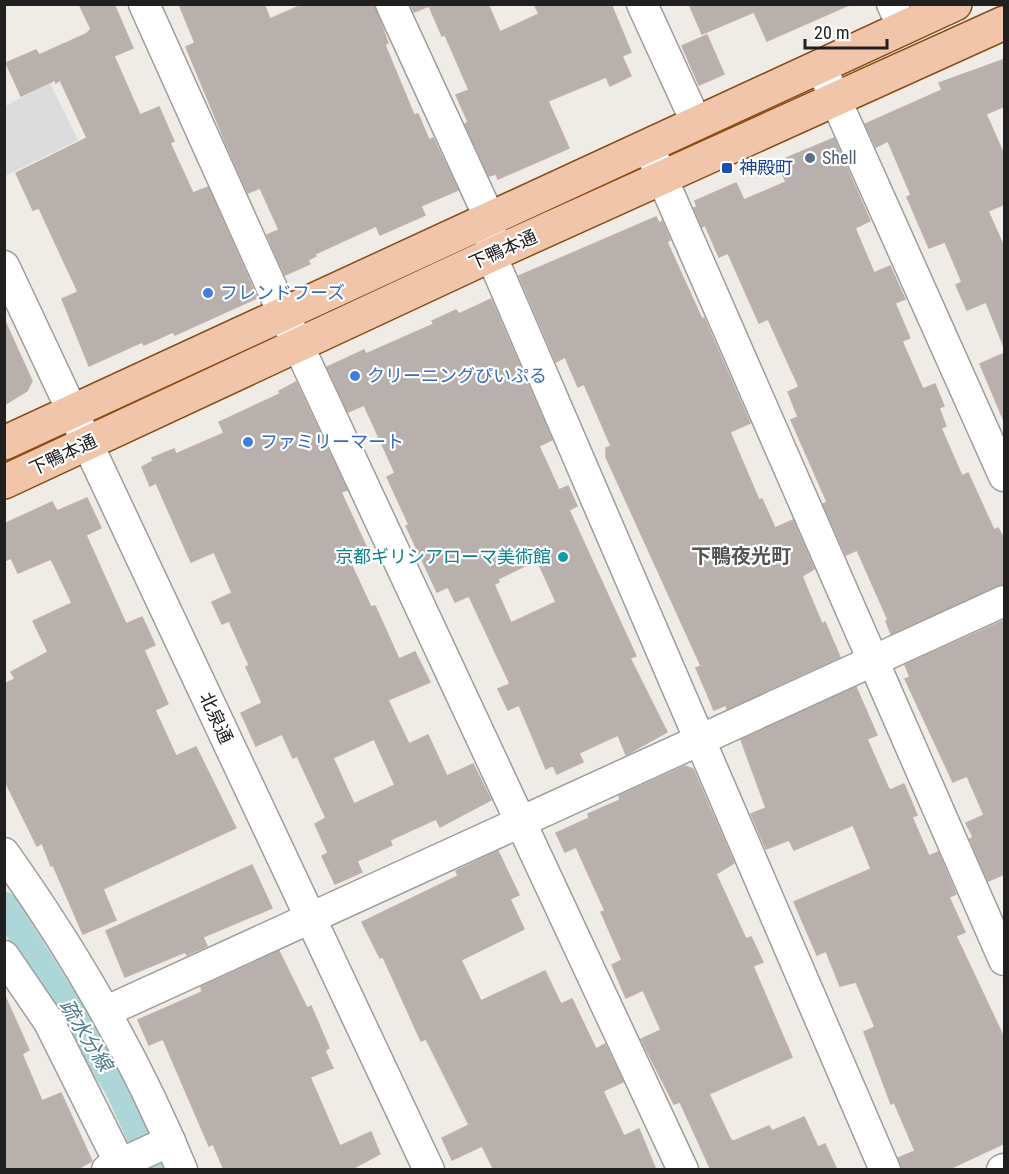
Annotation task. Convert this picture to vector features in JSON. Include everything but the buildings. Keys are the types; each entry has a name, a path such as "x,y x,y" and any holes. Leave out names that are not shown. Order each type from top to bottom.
{"main road":[{"name":"下鴨本通","path":"4,443 820,67 897,16 955,4"},
{"name":"下鴨本通","path":"4,482 491,255 1005,23"}],"street":[{"path":"144,4 284,315 683,1170"},
{"path":"391,4 490,219 491,255 885,1170"},
{"path":"642,4 697,124"},
{"path":"1002,4 1005,11"},
{"path":"820,67 1005,476"},
{"path":"648,146 1005,960"},
{"name":"北泉通","path":"4,266 429,1170"},
{"path":"107,1011 1005,601"},
{"path":"4,853 107,1011 182,1170"},
{"path":"4,956 49,1022 116,1167 170,1141"}],"shaded area":[{"path":"50,83 78,140 5,176 5,106"}],"waterway":[{"name":"疏水分線","path":"4,906 118,1087 156,1170"}],"place":[{"name":"Shell","path":"810,158"},
{"name":"神殿町","path":"727,168"},
{"name":"フレンドフーズ","path":"208,293"},
{"name":"クリーニングぴいぷる","path":"355,376"},
{"name":"ファミリーマート","path":"248,442"},
{"name":"京都ギリシアローマ美術館","path":"563,557"}],"district":[{"name":"下鴨夜光町","path":"741,556"}]}
